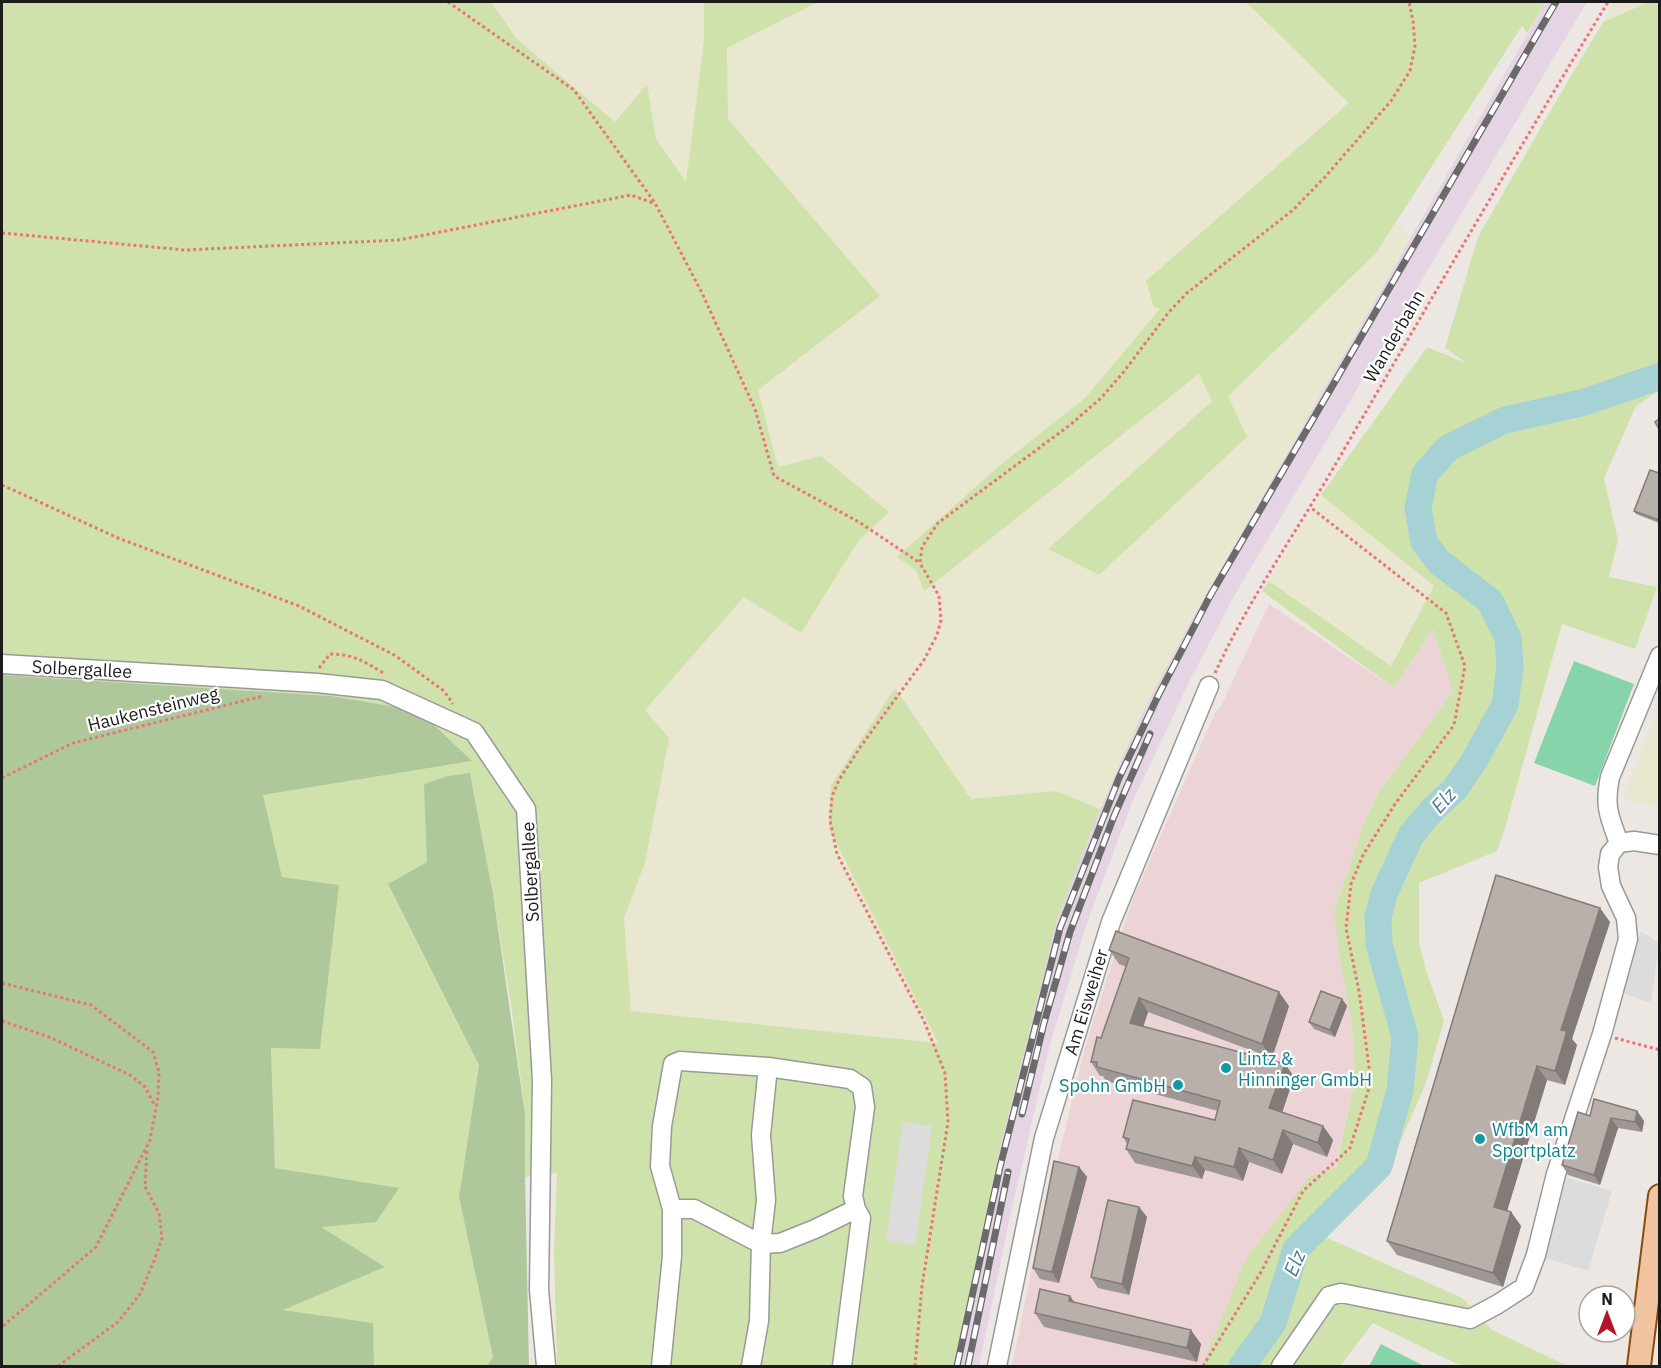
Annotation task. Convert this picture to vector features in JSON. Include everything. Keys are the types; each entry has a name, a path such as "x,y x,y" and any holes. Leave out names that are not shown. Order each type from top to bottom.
{"main road":[{"path":"1639,1366 1659,1196"}],"street":[{"path":"1619,843 1607,810 1608,785 1659,656"},
{"name":"Solbergallee","path":"2,664 317,683 382,690 474,732 526,809 542,1080 539,1290 546,1366"},
{"name":"Am Eisweiher","path":"997,1366 1044,1138 1107,934 1209,686"},
{"path":"1281,1366 1329,1296 1341,1293 1470,1319 1524,1287 1536,1255 1556,1174 1602,1034 1628,939 1626,918 1611,886 1608,867 1610,854 1619,843 1634,841 1658,847"},
{"path":"661,1366 672,1256 672,1209 660,1166 662,1126 674,1064 680,1061 768,1067 850,1079 862,1087 866,1107 853,1196 861,1218 842,1366"},
{"path":"752,1366 759,1321 761,1244 766,1200 761,1136 768,1067"},
{"path":"672,1209 694,1209 761,1244 780,1243 856,1209"}],"path":[{"path":"448,2 574,90 655,203 702,293 755,409 774,476 859,522 920,563 939,596 941,620 937,635 924,660 839,780 832,796 830,820 837,854 924,1021 945,1073 948,1122 922,1286 915,1366"},
{"path":"920,563 922,547 938,523 1070,425 1101,398 1169,312 1187,293 1293,210 1351,148 1391,101 1410,71 1414,46 1413,21 1409,2"},
{"name":"Wanderbahn","path":"1209,686 1234,631 1310,507 1495,188 1608,2"},
{"path":"2,233 185,250 209,249 399,240 631,195 655,203"},
{"path":"2,485 118,538 299,606 396,656 444,692 456,708"},
{"path":"1203,1366 1261,1272 1303,1191 1350,1148 1371,1082 1359,991 1346,928 1351,884 1363,855 1395,804 1454,725 1465,666 1446,613 1310,507"},
{"name":"Haukensteinweg","path":"2,778 72,743 271,694"},
{"path":"2,983 91,1005 153,1052 159,1072 150,1140 96,1246 2,1327"},
{"path":"2,1020 49,1036 130,1075 145,1087 156,1108"},
{"path":"1627,1042 1659,1050"},
{"path":"58,1366 118,1322 140,1294 154,1261 162,1238 159,1213 145,1187 147,1146"}],"shaded area":[{"path":"491,2 704,2 704,40 686,183 656,139 647,85 615,122 517,39"},
{"path":"818,2 1246,2 1350,103 1146,281 1161,309 1085,398 1000,465 916,570 924,590 1199,374 1213,401 1048,549 1099,575 1228,396 1376,253 1397,219 1405,235 1411,237 1188,626 1142,713 1100,809 1056,791 971,799 895,688 831,785 829,829 939,1043 631,1011 624,918 645,863 645,710 744,597 801,632 778,467 758,389 880,296 728,119 727,48"},
{"path":"1546,2 1587,2 1233,598 1188,684 1132,803 1087,923 1050,1044 1010,1217 979,1366 955,1366 998,1156 1057,919 1089,834 1142,713 1188,626"},
{"path":"1613,2 1649,2 1603,22"},
{"path":"1321,495 1434,586 1390,666 1269,581"},
{"path":"1269,604 1394,688 1433,629 1453,691 1377,795 1366,818 1334,911 1352,1025 1355,1079 1335,1167 1309,1177 1202,1366 1012,1366 1050,1180 1053,1180 1085,1047 1132,901 1215,713 1221,706"},
{"path":"1659,705 1660,807 1623,799"},
{"path":"1641,931 1659,943 1651,1003 1623,993"},
{"path":"903,1122 932,1126 915,1245 886,1240"},
{"path":"1549,1172 1612,1191 1588,1271 1525,1252"}],"green space":[{"path":"2,2 491,2 517,39 615,122 647,84 656,139 686,182 704,40 704,2 818,2 727,48 728,119 880,296 758,390 778,467 821,456 889,512 859,540 801,633 744,597 645,710 669,738 645,863 624,918 631,1011 938,1043 829,829 831,785 895,688 971,799 1056,791 1100,809 1057,919 998,1156 955,1366 557,1366 554,1253 557,1173 525,1177 525,1114 512,1011 470,773 425,784 428,862 388,884 479,1065 459,1197 493,1357 487,1366 374,1366 372,1323 281,1310 385,1267 320,1227 399,1189 275,1168 271,1048 339,885 282,877 262,795 472,761 331,696 2,675"},
{"path":"1246,2 1546,2 1527,33 1522,26 1376,253 1228,396 1247,437 1099,575 1048,549 1212,401 1199,374 924,591 916,570 897,557 1000,465 1085,398 1160,309 1154,307 1146,281 1349,103"},
{"path":"1649,2 1659,2 1659,391 1636,406 1604,478 1618,540 1609,577 1657,587 1635,649 1562,624 1497,851 1419,883 1419,942 1444,1021 1426,1083 1383,1181 1321,1235 1462,1298 1492,1330 1568,1366 1461,1366 1373,1323 1340,1366 1202,1366 1246,1259 1309,1177 1336,1167 1355,1079 1352,1025 1334,911 1366,818 1377,795 1453,691 1433,629 1394,688 1262,591 1269,581 1391,666 1434,586 1321,495 1427,347 1466,363 1445,348 1478,237 1603,22"},
{"path":"1574,661 1634,684 1595,786 1534,763"},
{"path":"2,675 331,696 419,711 472,761 263,795 282,877 339,885 320,1049 271,1048 275,1168 399,1188 376,1222 321,1227 385,1267 283,1310 373,1323 374,1366 2,1366"},
{"path":"470,773 493,894 525,1114 529,1366 487,1366 493,1357 459,1197 479,1065 388,884 427,862 424,784 448,776"},
{"path":"1381,1344 1424,1366 1369,1366"}],"building":[{"path":"1650,470 1659,473 1659,520 1634,511"},
{"name":"WfbM am Sportplatz","path":"1496,875 1600,908 1561,1030 1567,1031 1555,1071 1537,1066 1494,1207 1511,1212 1493,1273 1387,1241"},
{"path":"1116,931 1279,992 1262,1044 1139,998 1130,1023 1285,1064 1269,1108 1323,1126 1318,1143 1283,1130 1273,1160 1239,1148 1234,1167 1195,1157 1192,1166 1126,1149 1129,1139 1123,1137 1133,1100 1215,1120 1220,1101 1097,1067 1097,1062 1091,1062 1097,1037 1101,1038 1129,958 1109,950"},
{"path":"1321,991 1342,999 1330,1030 1309,1022"},
{"path":"1594,1099 1637,1111 1635,1122 1611,1118 1594,1175 1562,1165 1578,1112 1590,1116"},
{"path":"1054,1161 1079,1167 1052,1272 1033,1268"},
{"path":"1108,1200 1139,1207 1122,1284 1091,1277"},
{"path":"1040,1289 1070,1296 1069,1301 1191,1330 1187,1348 1035,1313"}],"waterway":[{"name":"Elz","path":"1242,1366 1273,1323 1296,1249 1379,1166 1400,1090 1405,1037 1379,944 1378,917 1384,894 1411,835 1434,808 1455,789 1474,761 1505,705 1510,666 1508,638 1490,601 1439,562 1424,542 1418,508 1425,474 1448,448 1505,420 1585,402 1660,376"}],"railway":[{"path":"957,1366 1000,1167 1060,928 1119,778 1210,596 1556,2"},
{"path":"1022,1114 1044,1023 1070,932 1114,816 1150,734"},
{"path":"968,1366 1008,1172"}],"place":[{"name":"Lintz & Hinninger GmbH","path":"1226,1068"},
{"name":"Spohn GmbH","path":"1178,1085"},
{"name":"WfbM am Sportplatz","path":"1480,1139"}]}
